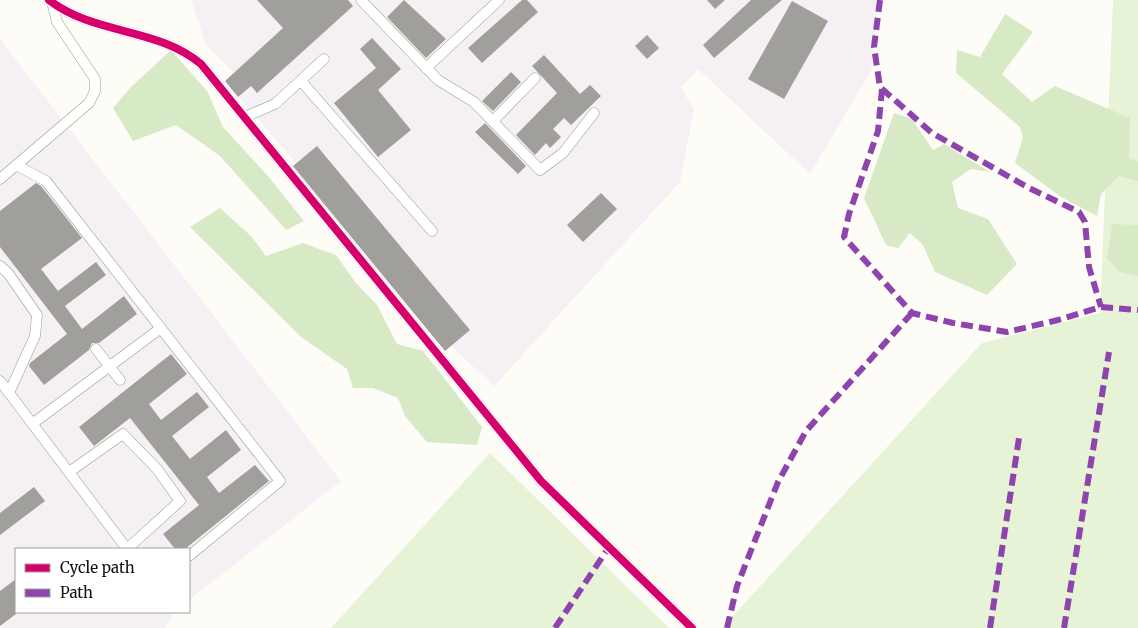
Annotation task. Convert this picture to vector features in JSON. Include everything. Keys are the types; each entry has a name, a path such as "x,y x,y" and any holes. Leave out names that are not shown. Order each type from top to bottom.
{"street":[{"path":"361,0 438,80 474,102 540,170 563,153 594,113"},
{"path":"426,68 499,0"},
{"path":"50,1 72,14 101,26 169,43 187,52 201,64 541,481 692,628"},
{"path":"0,179 89,102 94,91 94,79 57,22 50,1"},
{"path":"245,117 275,104 324,59"},
{"path":"493,121 536,78"},
{"path":"301,81 432,231"},
{"path":"16,165 46,181 280,481 190,555"},
{"path":"0,266 8,273 37,315 35,336 9,393"},
{"path":"32,424 161,328"},
{"path":"96,350 120,380"},
{"path":"0,381 126,548"},
{"path":"69,472 123,434 158,469 180,501 128,548"}],"shaded area":[{"path":"191,0 879,0 871,71 810,174 698,69 681,88 694,109 680,182 494,386 451,346 445,351 292,166 296,163 225,81 234,73 206,45"},
{"path":"0,39 341,481 190,599 190,548 15,548 15,613 173,613 165,628 0,628"}],"green space":[{"path":"1113,0 1138,0 1138,628 722,628 982,343 1100,313"},
{"path":"1005,14 1033,32 1002,74 1032,102 1055,86 1130,118 1129,158 1138,162 1138,181 1119,176 1101,194 1097,216 1061,197 1015,163 1023,137 1020,127 956,73 957,50 980,57"},
{"path":"171,50 207,91 223,127 268,176 304,221 286,230 220,156 176,125 133,141 113,108 131,87"},
{"path":"894,113 912,119 933,150 944,144 990,172 971,169 952,182 958,208 988,219 1017,264 987,295 935,272 923,245 910,233 898,248 886,245 864,198"},
{"path":"220,208 252,237 266,256 303,243 336,255 356,283 377,305 397,344 423,351 482,427 477,445 427,442 405,416 398,398 373,388 353,388 347,369 301,337 190,227"},
{"path":"1112,224 1138,225 1138,276 1120,272 1107,258"},
{"path":"490,453 669,628 331,628"}],"building":[{"path":"257,0 348,0 353,6 257,93 251,86 238,97 225,81 283,28"},
{"path":"404,0 446,39 426,58 387,17"},
{"path":"522,0 527,0 538,12 482,63 468,48"},
{"path":"707,0 725,0 715,9"},
{"path":"751,0 782,0 714,58 703,45"},
{"path":"792,1 828,21 784,99 748,79"},
{"path":"647,35 659,48 647,59 635,46"},
{"path":"372,38 401,69 378,90 411,130 378,157 334,103 376,68 360,49"},
{"path":"544,55 580,94 590,85 601,96 571,125 564,118 553,129 561,137 550,148 546,143 535,155 516,135 557,93 532,66"},
{"path":"511,72 521,82 493,111 482,101"},
{"path":"485,123 526,166 518,174 475,132"},
{"path":"317,146 470,330 445,351 293,166"},
{"path":"36,183 41,186 82,238 41,269 58,291 96,262 106,275 65,306 82,329 124,296 137,314 99,343 92,343 89,350 44,385 29,366 30,363 67,334 0,247 0,211"},
{"path":"601,193 617,209 583,242 567,225"},
{"path":"171,354 187,374 149,404 161,420 197,392 209,407 172,436 190,459 226,430 241,450 207,477 219,493 255,465 269,481 186,548 174,548 163,534 199,505 130,418 94,446 79,427"},
{"path":"34,487 45,501 0,535 0,513"},
{"path":"15,580 16,614 0,626 0,591"}],"marked path":[{"path":"880,0 874,47 880,87 932,133 1029,188 1079,212 1085,222 1089,267 1101,307"},
{"path":"882,89 878,131 849,214 844,237 912,313 953,323 1007,332 1058,320 1101,307 1138,310"},
{"path":"727,628 737,586 778,482 806,431 912,313"},
{"path":"1064,628 1109,352"},
{"path":"990,628 1019,438"},
{"path":"555,628 609,547"}],"cycle path":[{"path":"49,0 86,20 165,43 184,52 201,64 541,481 692,628"}]}
